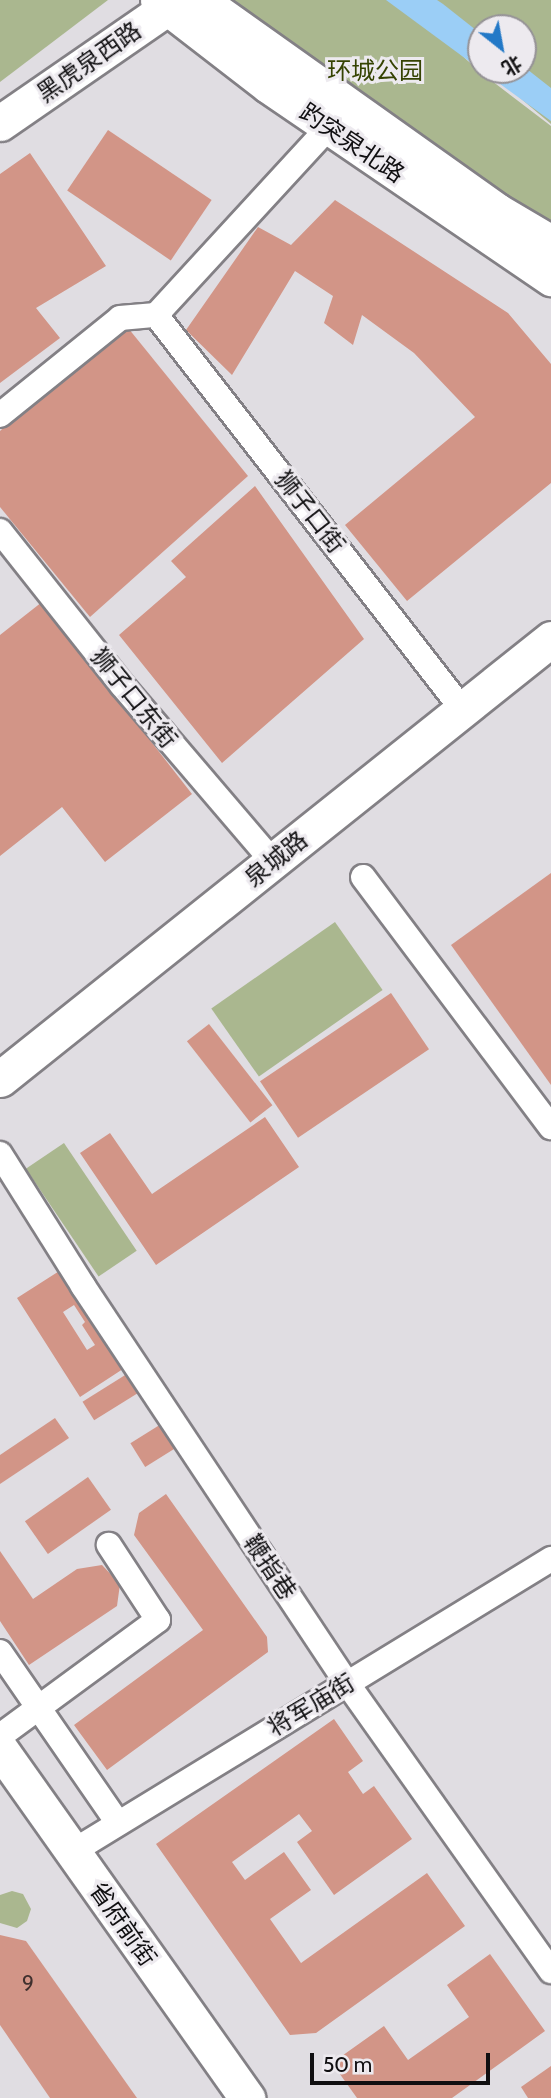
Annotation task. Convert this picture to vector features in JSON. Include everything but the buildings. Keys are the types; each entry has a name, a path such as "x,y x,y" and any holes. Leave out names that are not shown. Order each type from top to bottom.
{"main road":[{"name":"黑虎泉西路","path":"0,123 176,2"},
{"name":"趵突泉北路","path":"176,2 268,85 551,278"},
{"name":"趵突泉北路","path":"176,2 497,211 551,243"},
{"name":"泉城路","path":"0,1079 551,639"},
{"name":"省府前街","path":"0,1749 247,2098"}],"street":[{"path":"0,415 120,317 156,315 330,127"},
{"name":"狮子口街","path":"156,315 463,710"},
{"name":"狮子口东街","path":"0,531 122,685 273,862"},
{"path":"363,877 551,1127"},
{"name":"鞭指巷","path":"0,1154 83,1286 347,1683 551,1971"},
{"path":"0,1736 158,1620 109,1545"},
{"name":"将军庙街","path":"72,1852 551,1559"},
{"path":"0,1652 118,1823"}],"green space":[{"path":"0,0 108,0 0,82"},
{"name":"环城公园","path":"177,0 401,0 467,60 467,84 496,84 551,126 551,234"},
{"path":"408,0 551,0 551,124 504,84 537,84 537,14 467,14 467,53"},
{"path":"335,922 383,990 259,1077 211,1009"},
{"path":"64,1143 137,1251 99,1276 26,1169"},
{"path":"12,1891 23,1894 31,1909 27,1921 17,1928 0,1923 0,1895"}],"water":[{"path":"386,0 437,0 443,4 467,23 467,60"},
{"path":"537,77 551,88 551,121 500,84 537,84"}]}
